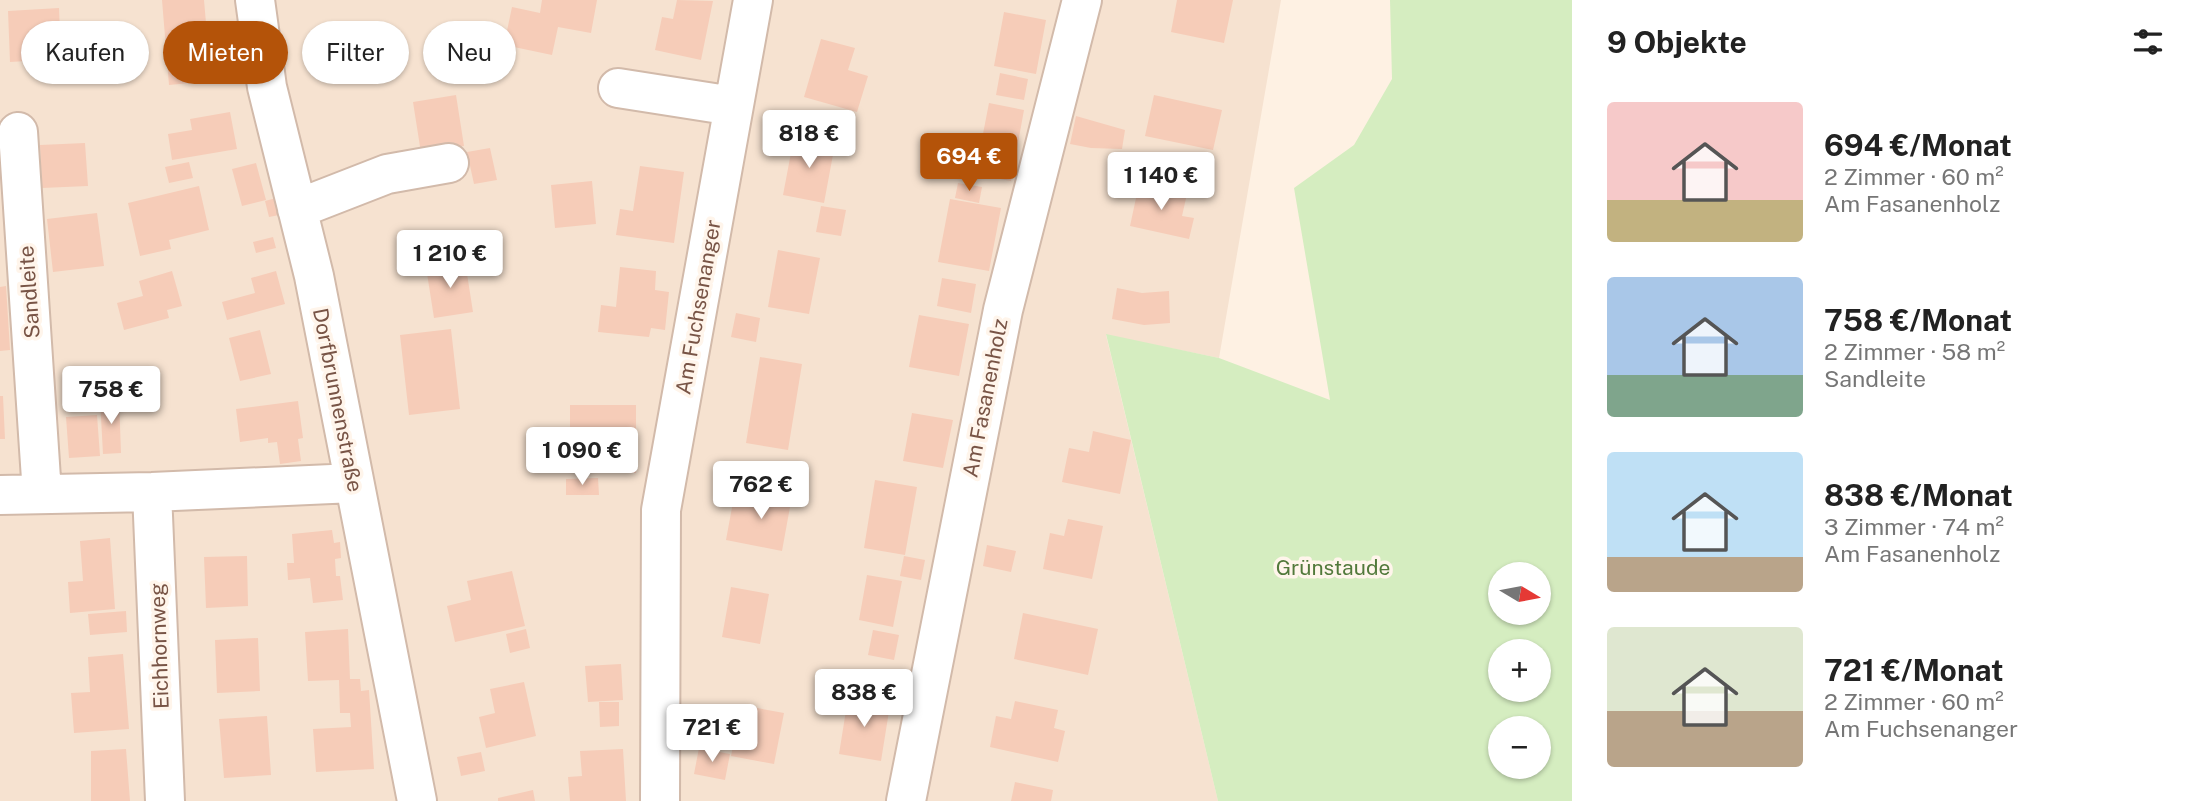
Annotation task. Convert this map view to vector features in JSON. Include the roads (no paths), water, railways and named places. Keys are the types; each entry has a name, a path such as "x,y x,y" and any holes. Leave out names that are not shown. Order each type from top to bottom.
{"street":[{"name":"Dorfbrunnenstraße","path":"256,0 267,87 314,276 417,801"},
{"name":"Am Fuchsenanger","path":"660,801 661,510 753,0"},
{"name":"Am Fasanenholz","path":"906,801 1003,310 1082,0"},
{"path":"618,88 733,106"},
{"name":"Sandleite","path":"18,132 42,495"},
{"path":"298,209 387,174 449,163"},
{"path":"0,495 152,492 354,483"},
{"name":"Eichhornweg","path":"152,492 166,801"}],"park label":[{"name":"Grünstaude","path":"1333,567"}]}
